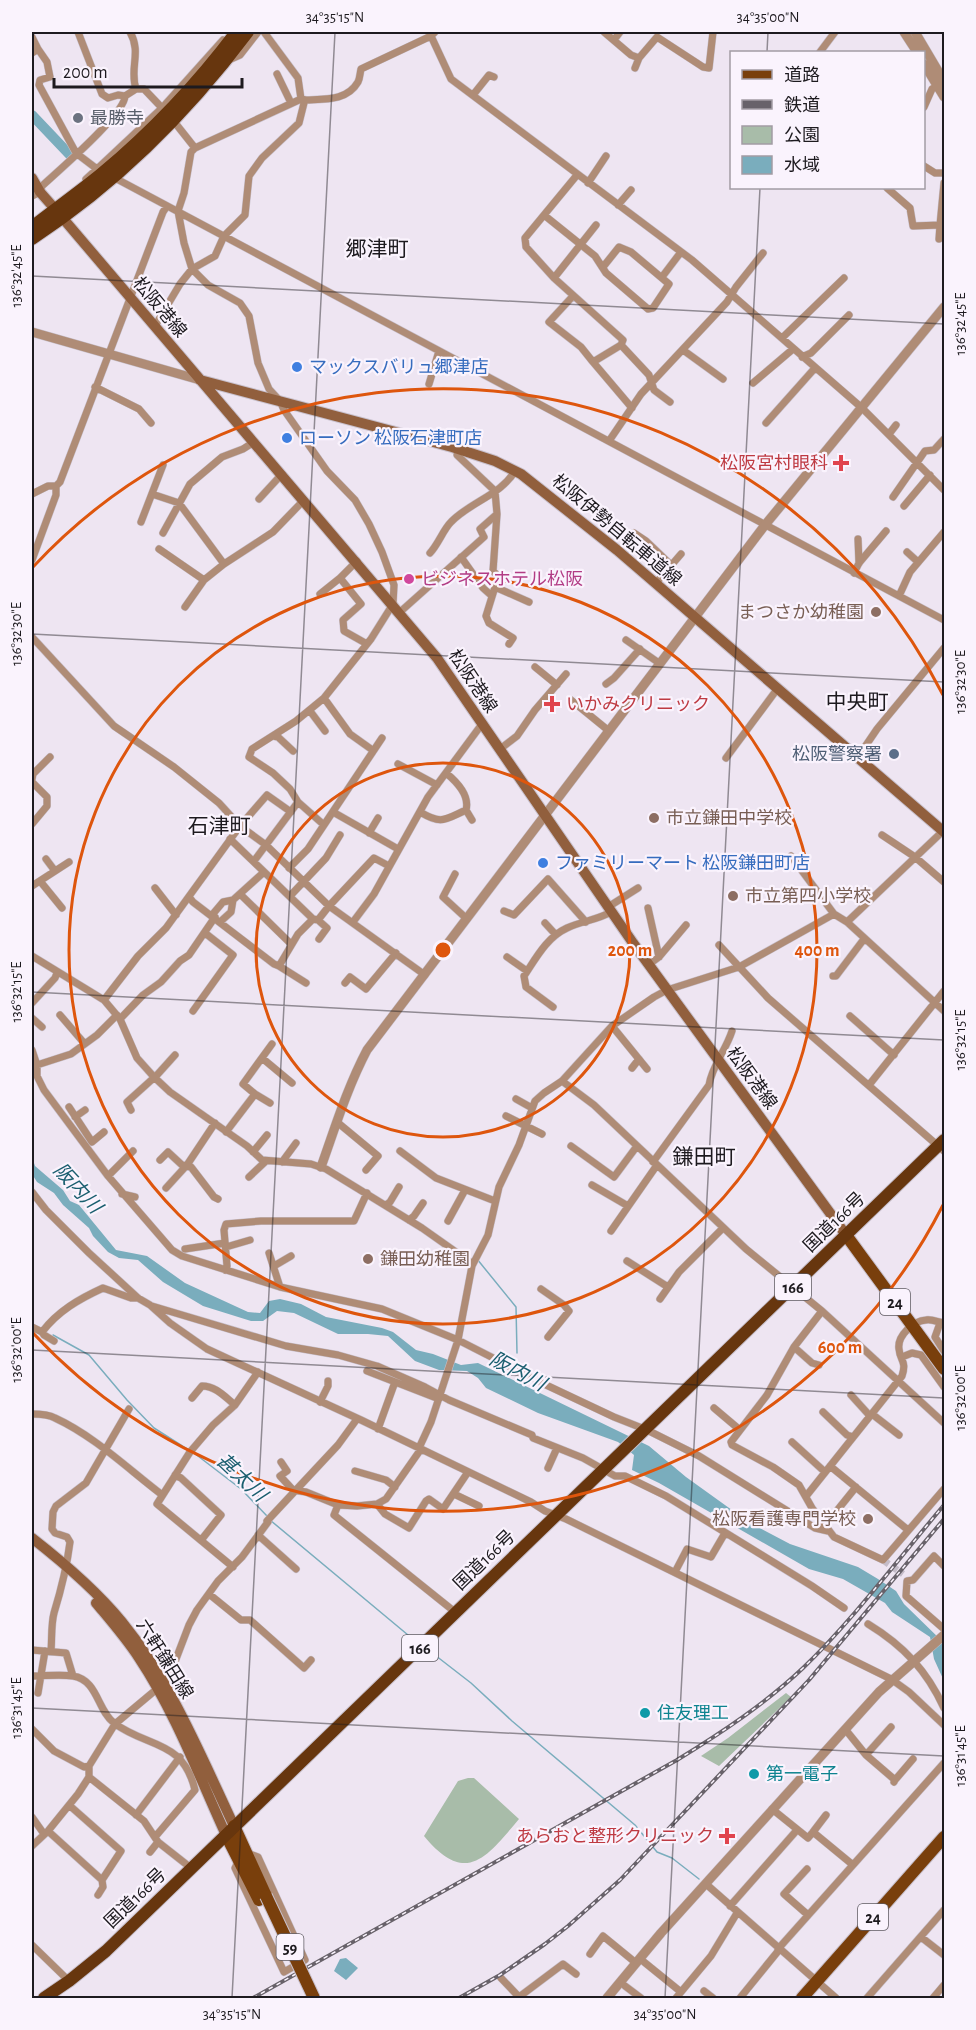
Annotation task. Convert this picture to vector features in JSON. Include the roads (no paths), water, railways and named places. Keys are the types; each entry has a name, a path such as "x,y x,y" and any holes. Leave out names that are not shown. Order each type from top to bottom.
{"highway":[{"path":"32,227 59,214 113,177 166,129 167,114 236,32"},
{"path":"32,239 84,188 226,61 249,32"},
{"name":"国道166号","path":"44,1998 106,1951 455,1612 645,1432 846,1235 943,1146"}],"main road":[{"name":"松阪港線","path":"32,178 36,194 59,214 438,658 648,965 846,1235"},
{"name":"松阪伊勢自転車道線","path":"200,380 458,449 495,461 515,471 531,481 656,583 944,831"},
{"name":"24","path":"846,1235 945,1370"},
{"name":"六軒鎌田線","path":"32,1538 91,1598 161,1687 230,1830"},
{"name":"六軒鎌田線","path":"32,1547 65,1569"},
{"name":"59","path":"230,1830 314,1998"},
{"name":"24","path":"802,1998 945,1837"},
{"name":"59","path":"263,1898 305,1998"}],"street":[{"path":"78,32 102,94 108,98 118,95 125,96 136,89 144,89 195,148"},
{"path":"130,32 136,43 133,81 136,89"},
{"path":"84,188 81,184 97,169 167,114 230,32"},
{"path":"226,61 240,55 258,32"},
{"path":"155,326 180,284 192,269 215,256 224,236 245,215 246,189 249,176 255,166 299,123 304,103 301,99 298,78 264,32"},
{"path":"604,32 639,58"},
{"path":"614,40 620,32"},
{"path":"635,68 639,58 657,34 703,67 710,68 713,32"},
{"path":"821,51 835,32"},
{"path":"904,32 913,51"},
{"path":"915,32 924,51"},
{"path":"397,608 394,585 369,524 355,500 327,471 280,401 269,389 258,363 249,316 240,303 208,285 192,269 178,211 186,184 191,152 195,148 301,99 340,98 356,86 362,69 433,34 451,79 681,252 862,408 945,490"},
{"path":"32,37 35,51 47,62 50,77 40,80 39,85 76,153 97,169"},
{"path":"925,52 945,97"},
{"path":"925,65 941,84"},
{"path":"277,74 291,103"},
{"path":"473,95 489,75 494,76"},
{"path":"925,105 932,89 941,84"},
{"path":"36,194 112,120 125,102 125,96"},
{"path":"588,183 606,156"},
{"path":"925,167 934,173 944,172"},
{"path":"577,175 525,238 526,247 554,278 623,340 621,345 593,362"},
{"path":"113,177 945,620"},
{"path":"939,239 945,183"},
{"path":"888,189 910,208 913,226 940,225"},
{"path":"897,196 901,189"},
{"path":"618,205 632,190"},
{"path":"32,560 56,495 56,486 60,482 130,296 167,206"},
{"path":"544,215 582,244 595,256 606,273 648,309 653,308 669,284 631,252 619,247 603,267"},
{"path":"554,278 596,225"},
{"path":"662,277 681,252"},
{"path":"609,441 641,394 732,295 763,253"},
{"path":"782,338 844,278"},
{"path":"573,296 549,322 581,347 632,408"},
{"path":"321,1167 355,1073 367,1050 765,525 942,314"},
{"path":"802,357 811,353 849,315"},
{"path":"32,332 200,380"},
{"path":"621,345 649,375 654,390 670,402"},
{"path":"753,383 794,349"},
{"path":"683,350 723,379"},
{"path":"429,384 439,351"},
{"path":"766,423 815,368"},
{"path":"95,387 139,409 151,423"},
{"path":"889,434 896,425"},
{"path":"893,497 914,467 916,460 925,451 934,450 945,439"},
{"path":"163,533 190,484 204,470 222,457 254,442"},
{"path":"458,449 457,455 495,491 493,571 499,578 486,616 489,622 513,638 509,644"},
{"path":"141,522 163,465"},
{"path":"430,553 439,543 451,522 495,491 515,471"},
{"path":"259,499 282,474"},
{"path":"904,506 930,475"},
{"path":"32,494 48,486 56,486"},
{"path":"152,494 179,503 224,564"},
{"path":"185,607 204,580 273,532 304,500"},
{"path":"324,825 298,802 290,789 273,773 249,757 252,749 310,711 324,699 397,608 484,537 480,529 496,514"},
{"path":"854,573 859,563 886,531"},
{"path":"898,596 910,572 945,532"},
{"path":"634,533 671,565"},
{"path":"858,539 859,563"},
{"path":"159,549 204,580"},
{"path":"907,552 918,562"},
{"path":"656,583 681,554"},
{"path":"461,557 483,588 492,596"},
{"path":"321,594 357,561"},
{"path":"340,578 361,604 342,620 344,631 367,644"},
{"path":"495,587 529,602"},
{"path":"32,638 114,726 174,767 219,803 240,826 266,845 329,906 425,975"},
{"path":"626,640 659,663"},
{"path":"858,757 877,729 945,648"},
{"path":"606,684 640,649"},
{"path":"536,667 557,685"},
{"path":"500,749 517,736 535,710 566,674"},
{"path":"726,758 778,688"},
{"path":"324,699 350,734 371,749"},
{"path":"571,700 609,731"},
{"path":"310,711 325,731"},
{"path":"353,922 374,894 437,785 482,724"},
{"path":"273,736 278,737 293,751"},
{"path":"289,868 305,854 382,738"},
{"path":"32,824 47,806 47,797 32,780 33,774 50,757"},
{"path":"398,764 437,785"},
{"path":"446,773 458,783 466,801 466,810 472,820"},
{"path":"104,1000 138,956 166,928 240,826 267,795 291,812"},
{"path":"254,861 298,802"},
{"path":"420,812 433,820 442,820 466,810"},
{"path":"333,812 398,849"},
{"path":"369,833 378,818"},
{"path":"846,922 944,831"},
{"path":"290,896 326,858 340,835"},
{"path":"882,835 915,857 945,882"},
{"path":"231,839 327,928 318,939"},
{"path":"791,856 834,914 846,922 945,1011"},
{"path":"279,966 298,934 316,920 374,858 389,866"},
{"path":"45,859 55,871"},
{"path":"32,886 69,862"},
{"path":"216,918 231,912 234,900 264,872"},
{"path":"455,874 443,897 467,919"},
{"path":"504,911 514,915 548,879 586,922"},
{"path":"40,881 62,908"},
{"path":"155,888 176,915"},
{"path":"553,1007 526,987 524,976 547,942 567,927 599,919 638,888"},
{"path":"240,894 291,944"},
{"path":"189,897 274,964 306,983"},
{"path":"38,1065 71,1053 97,1035 161,982 180,961 189,955 216,918 223,902 234,900"},
{"path":"648,908 658,957"},
{"path":"281,1462 287,1471 280,1476 296,1491 306,1492 338,1505 377,1504 386,1499 420,1449 457,1341 476,1260 492,1227 495,1201 532,1108 544,1093 562,1081 612,1026 666,990 739,967 834,914"},
{"path":"545,923 556,935"},
{"path":"648,965 686,925"},
{"path":"193,1011 233,955 205,933"},
{"path":"833,976 836,976 864,939"},
{"path":"719,945 768,998 943,1146"},
{"path":"350,977 366,989 396,952"},
{"path":"32,956 104,1000 118,1017 137,1058 154,1077 170,1092 266,1161 311,1164 321,1167 476,1260"},
{"path":"507,957 527,972"},
{"path":"32,1002 57,973"},
{"path":"869,1085 945,991"},
{"path":"60,1015 84,1043"},
{"path":"850,1016 894,1054"},
{"path":"32,1018 42,1027"},
{"path":"612,1026 647,1069"},
{"path":"611,1231 709,1085 711,1075 732,1031"},
{"path":"270,1103 243,1084 273,1044"},
{"path":"32,1050 38,1065 37,1076 44,1090 92,1142 104,1132"},
{"path":"131,1110 127,1102 175,1055"},
{"path":"262,1058 292,1083"},
{"path":"632,1068 639,1059"},
{"path":"562,1081 594,1105 723,1228 764,1265 822,1311 945,1423"},
{"path":"226,1132 255,1094"},
{"path":"516,1099 532,1108"},
{"path":"69,1107 108,1176 172,1250 182,1256 280,1287 382,1309 457,1341 712,1463 815,1528 828,1531"},
{"path":"76,1123 85,1110"},
{"path":"506,1116 542,1134"},
{"path":"337,1122 378,1156 366,1170"},
{"path":"166,1188 187,1165 214,1123"},
{"path":"253,1152 267,1135"},
{"path":"282,1162 296,1143"},
{"path":"571,1146 614,1177 637,1146"},
{"path":"108,1176 133,1151"},
{"path":"400,1151 436,1178 495,1201"},
{"path":"160,1160 168,1152 182,1165 187,1165 218,1200"},
{"path":"249,1177 266,1161"},
{"path":"592,1185 628,1206"},
{"path":"386,1205 399,1187"},
{"path":"448,1221 465,1190"},
{"path":"32,1192 55,1219 138,1298 207,1349 468,1472 555,1516 566,1519 891,1679 945,1725"},
{"path":"225,1270 227,1266 224,1230 229,1222 354,1221 367,1193"},
{"path":"122,1194 135,1197"},
{"path":"409,1220 423,1203"},
{"path":"660,1299 679,1272 723,1228"},
{"path":"184,1249 250,1240"},
{"path":"269,1253 280,1287"},
{"path":"274,1266 291,1256"},
{"path":"627,1261 668,1287"},
{"path":"42,1332 66,1308 103,1288 131,1298 138,1298"},
{"path":"541,1289 569,1311 548,1336"},
{"path":"150,1305 286,1346 338,1355 386,1370 439,1397 584,1458 615,1476 625,1476 666,1496 813,1586 844,1608"},
{"path":"822,1311 794,1347 767,1395 731,1442 732,1444 800,1485 812,1508 834,1537 883,1560 945,1489"},
{"path":"171,1323 172,1317 177,1313"},
{"path":"807,1495 899,1380 904,1369 899,1349 904,1332 927,1319 943,1323 935,1337 945,1351"},
{"path":"32,1327 54,1341"},
{"path":"794,1347 812,1363 819,1365"},
{"path":"902,1357 916,1353 921,1355 945,1387"},
{"path":"367,1371 439,1397"},
{"path":"233,1567 157,1504 161,1494 191,1451 213,1425 235,1405 258,1372"},
{"path":"320,1402 328,1381"},
{"path":"378,1429 395,1382"},
{"path":"192,1398 202,1386 208,1386 235,1405"},
{"path":"851,1395 871,1415 899,1435"},
{"path":"714,1408 740,1430"},
{"path":"38,1693 70,1542 67,1537 55,1533 52,1528 52,1512 56,1506 86,1483 129,1409"},
{"path":"823,1412 847,1435 853,1437"},
{"path":"32,1414 52,1416 104,1450 161,1494"},
{"path":"32,1846 46,1833 89,1777 89,1766 116,1724 161,1687 171,1672 192,1619 209,1594 233,1567 268,1519 338,1445 357,1419"},
{"path":"792,1442 856,1487 908,1530"},
{"path":"548,1468 557,1448"},
{"path":"356,1471 386,1480 395,1487"},
{"path":"377,1504 385,1514 409,1528 429,1499 443,1509 468,1472"},
{"path":"175,1475 221,1515 202,1539"},
{"path":"831,1518 856,1487"},
{"path":"454,1494 479,1506"},
{"path":"338,1505 334,1515 455,1612"},
{"path":"675,1572 687,1549 711,1557 725,1533"},
{"path":"258,1535 296,1569"},
{"path":"907,1581 913,1580 934,1556 945,1566"},
{"path":"903,1574 907,1581 906,1596 945,1629"},
{"path":"209,1594 241,1620 250,1620 304,1668 311,1660"},
{"path":"868,1624 902,1648 926,1673 945,1708"},
{"path":"607,1998 640,1963 772,1809 891,1679 945,1635"},
{"path":"32,1650 66,1653 73,1676"},
{"path":"32,1676 73,1676 87,1683 97,1694 101,1708 116,1724 159,1744 180,1757 195,1790 156,1840 150,1852"},
{"path":"866,1755 891,1728"},
{"path":"32,1729 54,1750 84,1767 89,1766"},
{"path":"845,1729 866,1755 894,1781 913,1759"},
{"path":"136,1815 180,1757"},
{"path":"740,1998 808,1915 906,1808 927,1780 945,1763"},
{"path":"89,1777 144,1821 156,1840 191,1868"},
{"path":"69,1805 121,1851 102,1880 103,1887 98,1895"},
{"path":"772,1809 808,1838 826,1815"},
{"path":"32,1817 46,1833 102,1880"},
{"path":"730,1906 797,1830"},
{"path":"813,1832 853,1866"},
{"path":"243,1857 258,1857 305,1960 284,1972 235,1868 243,1857"},
{"path":"807,1869 784,1894 808,1915"},
{"path":"706,1884 836,1998"},
{"path":"867,1998 945,1910"},
{"path":"590,1953 603,1936 679,1995 711,1956 737,1913"},
{"path":"921,1937 945,1955"},
{"path":"32,1945 69,1981"},
{"path":"501,1978 519,1998 563,1964 576,1974"},
{"path":"933,1998 945,1985"},
{"path":"625,1986 641,1998"},
{"path":"704,1991 713,1998"}],"water":[{"name":"阪内川","path":"32,1157 35,1166 63,1190 70,1201 79,1205 116,1250 147,1256 185,1283 248,1312 260,1313 269,1301 280,1299 301,1304 326,1317 382,1328 393,1332 416,1350 461,1365 478,1363 649,1446 686,1477 750,1523 790,1544 858,1567 896,1591 904,1604 944,1643 944,1681 934,1659 930,1637 892,1612 885,1603 843,1579 809,1569 659,1483 632,1470 634,1455 618,1442 538,1413 486,1388 478,1378 467,1371 439,1370 415,1361 388,1336 338,1334 294,1313 277,1311 263,1321 251,1321 203,1306 163,1282 138,1260 119,1258 108,1252 93,1236 89,1228 63,1205 54,1193 37,1182 32,1174"},
{"path":"346,1958 358,1968 346,1980 334,1971 340,1959"}],"waterway":[{"path":"32,115 70,155"},
{"path":"477,1259 516,1307 517,1353"},
{"name":"甚太川","path":"53,1335 89,1355 154,1428 187,1449"},
{"name":"甚太川","path":"194,1453 241,1489 267,1516"},
{"name":"甚太川","path":"270,1520 414,1640"},
{"name":"甚太川","path":"431,1652 471,1683 512,1721 635,1825 657,1852 672,1858 699,1879"}],"tunnel":[{"path":"883,1560 903,1574"}],"railway":[{"path":"253,1998 677,1760 742,1717 773,1694 822,1649 944,1505"},
{"path":"459,1998 500,1975 545,1944 620,1880 809,1680 944,1519"}],"place":[{"name":"最勝寺","path":"78,118"},
{"name":"マックスバリュ郷津店","path":"297,367"},
{"name":"ローソン 松阪石津町店","path":"287,438"},
{"name":"松阪宮村眼科","path":"841,463"},
{"name":"ビジネスホテル松阪","path":"409,579"},
{"name":"まつさか幼稚園","path":"876,612"},
{"name":"いかみクリニック","path":"552,704"},
{"name":"松阪警察署","path":"894,754"},
{"name":"市立鎌田中学校","path":"654,818"},
{"name":"ファミリーマート 松阪鎌田町店","path":"543,863"},
{"name":"市立第四小学校","path":"733,896"},
{"name":"鎌田幼稚園","path":"368,1259"},
{"name":"松阪看護専門学校","path":"868,1519"},
{"name":"住友理工","path":"645,1713"},
{"name":"第一電子","path":"754,1774"},
{"name":"あらおと整形クリニック","path":"727,1836"}],"district":[{"name":"郷津町","path":"377,249"},
{"name":"中央町","path":"857,702"},
{"name":"石津町","path":"219,826"},
{"name":"鎌田町","path":"704,1157"}]}
